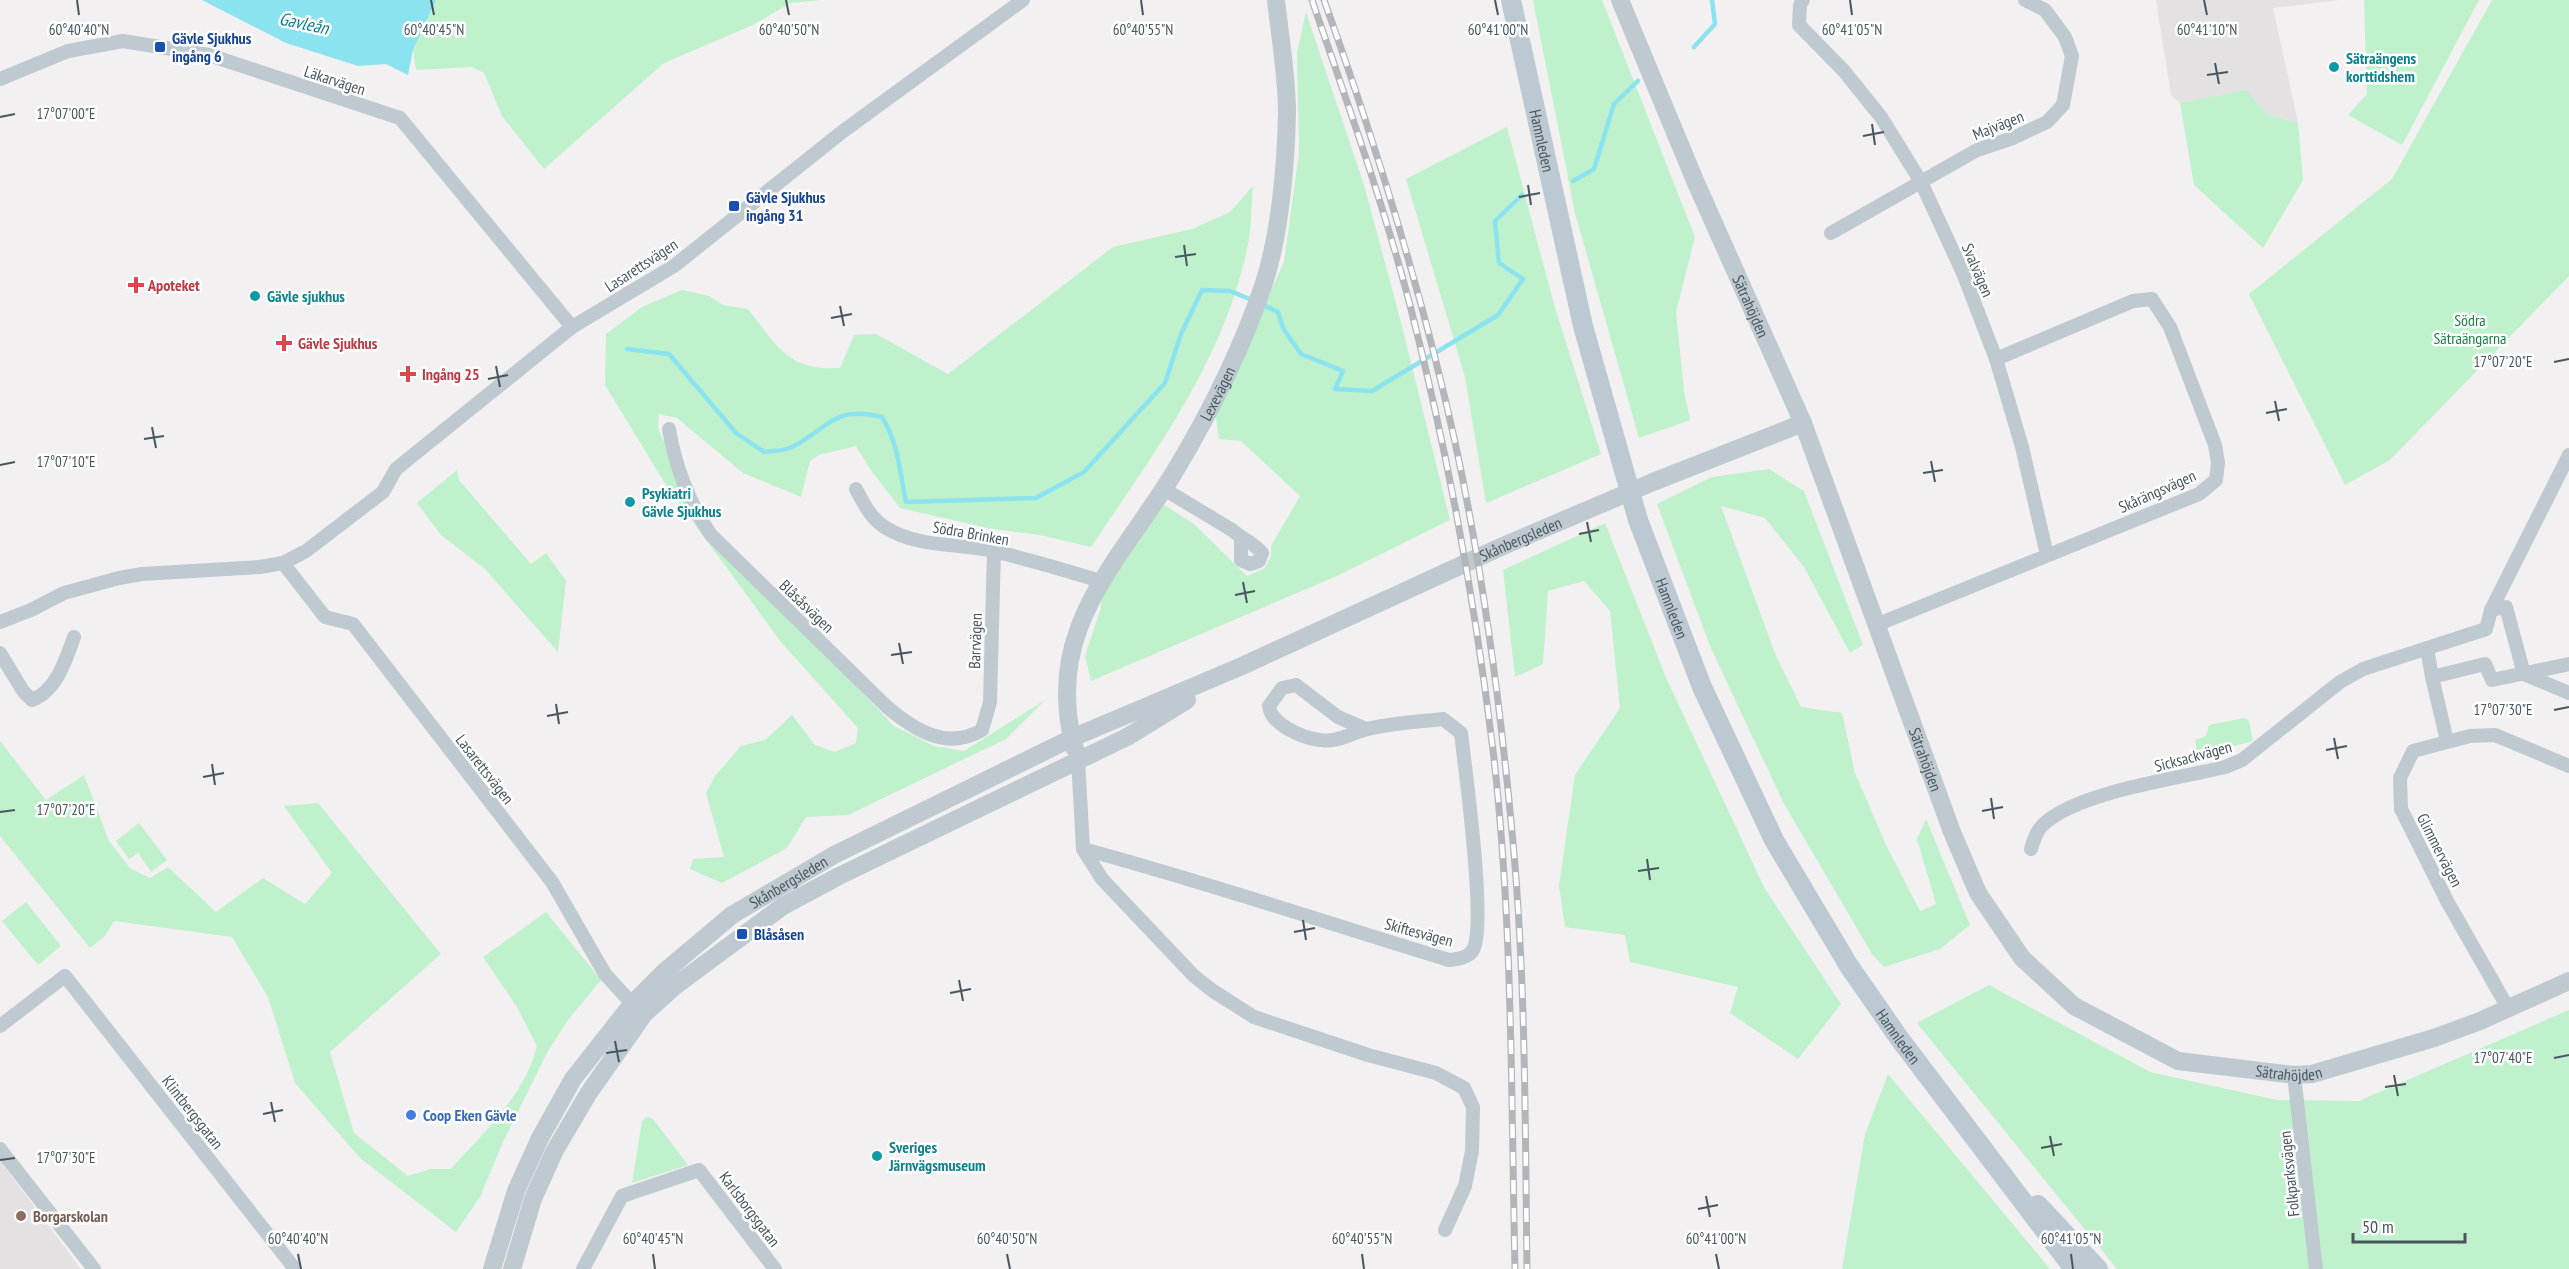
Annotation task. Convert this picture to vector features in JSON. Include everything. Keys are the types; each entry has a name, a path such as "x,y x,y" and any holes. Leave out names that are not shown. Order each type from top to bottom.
{"main road":[{"name":"Hamnleden","path":"1511,0 1586,337 1638,520 1702,687 1774,840 1849,966 1899,1038 2074,1269"},
{"name":"Hamnleden","path":"1986,1152 2098,1269"}],"street":[{"name":"Lasarettsvägen","path":"0,622 31,610 64,593 119,578 142,574 260,567 283,563 306,550 383,492 396,469 572,327 674,266 842,132 1023,0"},
{"name":"Lexevägen","path":"1078,759 1072,738 1068,694 1070,663 1079,622 1101,581 1129,536 1164,489 1213,405 1250,323 1274,246 1287,111 1276,0"},
{"name":"Sätrahöjden","path":"1620,0 1696,183 1803,423 1936,791 1977,893 2022,958 2074,1006 2178,1060 2295,1075 2312,1074 2395,1051 2480,1021 2569,981"},
{"name":"Svalvägen","path":"1803,0 1800,5 1799,25 1844,71 1881,117 1921,182 1963,273 1996,359 2022,447 2047,555"},
{"name":"Majvägen","path":"1830,233 1977,150 2047,123 2063,105 2072,56 2065,38 2045,10 2025,0"},
{"name":"Läkarvägen","path":"0,79 68,51 123,41 209,55 400,118 572,327"},
{"name":"Skårängsvägen","path":"1876,625 2199,494 2216,480 2218,463 2215,445 2170,327 2152,299 2133,301 1996,359"},
{"name":"Skånbergsleden","path":"512,1269 533,1199 554,1152 638,1009 663,973 732,915 834,855 1072,738 1242,666 1503,546 1653,482 1803,423"},
{"name":"Blåsåsvägen","path":"669,429 672,451 698,516 711,535 879,699 906,723 936,738 970,737 982,730"},
{"name":"Sicksackvägen","path":"2031,849 2035,834 2044,823 2065,809 2092,798 2225,767 2242,760 2340,682 2363,669 2486,628 2492,610 2569,455"},
{"name":"Södra Brinken","path":"856,489 868,512 885,527 904,537 933,544 994,551 1101,581"},
{"path":"1164,489 1232,530 1241,538"},
{"name":"Barrvägen","path":"982,730 990,702 994,551"},
{"name":"Lasarettsvägen","path":"283,563 325,618 353,624 552,882 605,974 638,1009"},
{"path":"2492,610 2506,607 2524,674"},
{"path":"0,653 23,691 32,700 43,696 62,669 74,637"},
{"path":"2427,648 2446,741"},
{"path":"2432,676 2485,664 2492,680 2569,664"},
{"name":"Skånbergsleden","path":"492,1269 516,1191 540,1138 573,1078 638,1009 675,986 783,906 1078,759 1127,737 1242,666"},
{"path":"2524,674 2569,693"},
{"name":"Skiftesvägen","path":"1083,849 1224,889 1449,960 1461,959 1473,951 1478,935 1473,841 1461,733 1443,719 1366,729 1341,738 1320,741 1287,729 1272,715 1269,706 1282,688 1296,685 1338,717 1366,729"},
{"name":"Glimmervägen","path":"2508,1008 2480,955 2447,901 2401,809 2400,778 2413,751 2446,741 2495,735 2569,766"},
{"path":"1078,759 1083,849 1102,879 1194,976 1254,1017 1368,1055 1436,1073 1464,1088 1473,1107 1472,1151 1465,1186 1445,1230"},
{"name":"Klintbergsgatan","path":"0,1026 65,976 295,1269"},
{"name":"Folkparksvägen","path":"2295,1075 2316,1269"},
{"path":"0,1149 94,1269"},
{"name":"Karlsborgsgatan","path":"583,1269 622,1196 699,1170 775,1269"}],"shaded area":[{"path":"2156,0 2339,0 2273,8 2298,123 2268,115 2246,90 2180,103 2171,95"},
{"name":"Borgarskolan","path":"1,1162 81,1269 0,1269"}],"green space":[{"path":"436,0 822,0 790,3 753,25 664,63 544,169 502,116 484,73 472,67 416,70 413,50"},
{"path":"1533,0 1602,0 1695,237 1676,312 1684,391 1690,420 1639,438 1575,213"},
{"path":"2364,0 2479,0 2402,145 2348,115 2367,94"},
{"name":"Södra Sätraängarna","path":"2492,0 2569,0 2569,276 2390,460 2345,485 2249,294 2392,179"},
{"path":"1306,12 1364,185 1450,520 1337,576 1091,681 1085,656 1101,608 1102,581 1158,501 1194,524 1247,576 1265,568 1271,557 1271,546 1300,496 1241,441 1219,439 1215,411 1284,262 1299,153 1297,53"},
{"path":"2246,90 2268,115 2298,123 2303,180 2263,248 2194,185 2180,103"},
{"path":"1507,127 1553,301 1601,454 1486,503 1465,377 1406,179"},
{"path":"1253,186 1251,226 1236,290 1204,368 1162,441 1091,547 1040,535 992,529 900,508 870,469 856,446 819,455 810,461 801,497 743,473 677,418 659,414 658,429 705,529 894,726 934,746 964,751 1045,700 1006,739 848,815 806,817 787,848 722,883 690,869 693,859 724,857 706,793 715,776 741,746 765,740 792,715 815,745 835,752 856,743 858,728 781,642 666,485 605,385 606,334 642,307 682,290 709,296 723,305 748,309 785,354 808,365 840,368 854,335 876,334 948,374 1113,247 1192,229 1230,212"},
{"path":"1769,469 1804,491 1863,645 1850,653 1804,567 1765,518 1721,506 1776,656 1801,707 1842,713 1855,773 1887,847 1920,911 1936,904 1917,839 1926,819 1970,925 1940,949 1884,967 1872,954 1783,802 1710,646 1657,504 1712,477"},
{"path":"457,470 459,480 531,564 546,553 566,581 558,652 485,569 441,535 417,503"},
{"path":"1605,523 1667,680 1765,889 1841,1004 1798,1059 1730,1013 1738,987 1630,962 1625,935 1565,927 1559,886 1575,775 1620,708 1610,611 1584,581 1548,591 1543,664 1515,677 1503,570"},
{"path":"2244,718 2249,721 2253,741 2198,756 2195,740 2206,736 2209,725"},
{"path":"0,741 46,800 84,775 109,841 130,868 150,878 168,867 216,912 263,878 305,904 332,873 284,806 318,803 441,954 330,1052 354,1133 408,1176 431,1169 451,1169 490,1127 523,1081 537,1046 517,1007 483,957 546,912 601,980 568,1020 548,1051 502,1144 480,1197 456,1232 360,1158 295,1083 268,997 232,937 114,921 105,936 90,948 0,836"},
{"path":"139,823 167,860 151,872 138,853 129,859 116,841"},
{"path":"26,902 61,946 38,965 2,921"},
{"path":"1989,985 2150,1072 2277,1100 2359,1101 2569,1010 2569,1269 2117,1269 1917,1023"},
{"path":"1888,1074 2050,1269 1842,1269 1865,1134"},
{"path":"647,1117 653,1119 688,1165 632,1183 642,1121"}],"water":[{"name":"Gavleån","path":"202,0 436,0 413,50 408,75 386,64 358,66 286,43"}],"waterway":[{"path":"1694,47 1715,24 1712,0"},
{"path":"1573,181 1594,169 1614,104 1638,81"},
{"path":"1260,304 1278,312 1283,328 1301,354 1343,371 1335,389 1372,391 1498,315 1523,279 1499,263 1495,221 1522,195"},
{"path":"627,349 669,354 736,433 764,452 792,447 832,420 842,416 866,414 882,417 892,437 906,502 1036,498 1084,472 1165,383 1181,334 1202,290 1230,291 1252,300"}],"railway":[{"path":"1312,0 1377,192 1411,309 1437,418 1478,639 1500,815 1508,944 1515,1269"},
{"path":"1324,0 1380,164 1428,330 1465,489 1489,631 1511,821 1520,933 1527,1269"}],"place":[{"name":"Gävle Sjukhus ingång 6","path":"160,47"},
{"name":"Sätraängens korttidshem","path":"2334,67"},
{"name":"Gävle Sjukhus ingång 31","path":"734,206"},
{"name":"Apoteket","path":"136,285"},
{"name":"Gävle sjukhus","path":"255,296"},
{"name":"Gävle Sjukhus","path":"284,343"},
{"name":"Ingång 25","path":"408,374"},
{"name":"Psykiatri Gävle Sjukhus","path":"630,502"},
{"name":"Blåsåsen","path":"742,934"},
{"name":"Coop Eken Gävle","path":"411,1115"},
{"name":"Sveriges Järnvägsmuseum","path":"877,1156"},
{"name":"Borgarskolan","path":"21,1216"}]}
